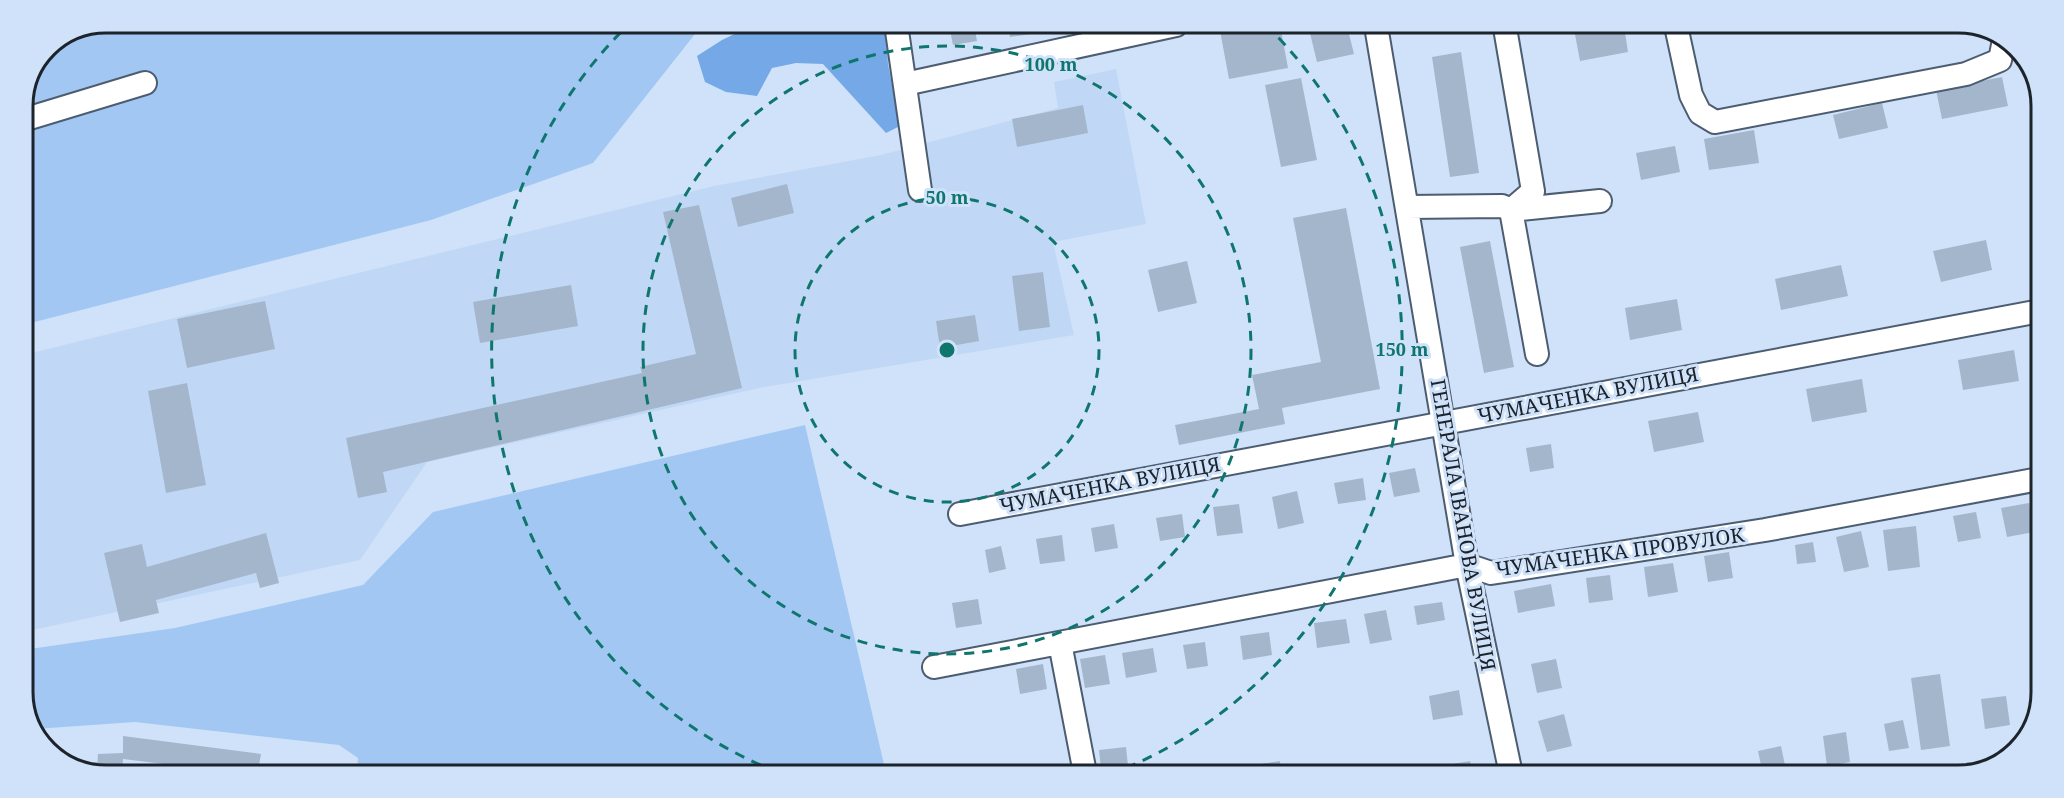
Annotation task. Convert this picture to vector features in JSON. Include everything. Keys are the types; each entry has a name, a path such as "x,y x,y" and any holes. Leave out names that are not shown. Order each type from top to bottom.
{"street":[{"path":"897,33 920,190"},
{"path":"905,84 1139,33"},
{"name":"ГЕНЕРАЛА ІВАНОВА ВУЛИЦЯ","path":"1377,33 1467,565 1509,765"},
{"path":"1678,33 1691,95 1700,113 1715,122 1966,74 2000,60 2002,48"},
{"path":"1506,34 1533,191 1512,210"},
{"path":"33,117 144,83"},
{"path":"1407,207 1502,206 1512,210 1600,201"},
{"path":"1512,210 1537,354"},
{"name":"ЧУМАЧЕНКА ВУЛИЦЯ","path":"960,514 2031,313"},
{"name":"ЧУМАЧЕНКА ПРОВУЛОК","path":"934,667 1467,565 1491,573 1765,530 2031,480"},
{"path":"1060,643 1083,765"}],"shaded area":[{"path":"696,33 593,163 431,220 33,322 34,92 45,66 54,54 66,45 92,34"},
{"path":"737,33 886,33 888,64 900,126 886,133 823,64 796,63 772,68 757,96 726,92 705,82 697,56"},
{"path":"1116,69 1146,224 1053,242 1074,335 759,388 427,462 360,560 33,630 33,353 714,186 881,155 1058,108 1054,82"},
{"path":"805,425 884,765 358,765 358,758 339,745 135,722 43,728 34,706 33,649 175,628 363,585 433,512"}],"building":[{"path":"951,33 976,33 977,41 953,45"},
{"path":"1009,33 1031,33 1031,34 1010,37"},
{"path":"1220,33 1281,33 1288,68 1229,79"},
{"path":"1310,33 1349,33 1354,54 1317,62"},
{"path":"1575,33 1625,33 1628,52 1580,61"},
{"path":"1461,52 1479,173 1450,177 1432,57"},
{"path":"2002,77 2008,106 1942,119 1936,90"},
{"path":"1301,78 1317,160 1281,167 1265,85"},
{"path":"1882,103 1888,128 1839,139 1833,115"},
{"path":"1083,105 1088,133 1017,147 1012,119"},
{"path":"1754,130 1759,163 1709,170 1704,139"},
{"path":"1675,146 1680,172 1641,180 1636,153"},
{"path":"787,184 794,213 738,227 731,198"},
{"path":"699,205 742,388 383,472 387,492 358,498 346,438 642,373 640,367 696,354 663,212"},
{"path":"1346,208 1380,389 1282,408 1285,424 1179,445 1175,425 1259,409 1252,375 1321,362 1293,218"},
{"path":"1986,240 1992,270 1941,282 1933,251"},
{"path":"1490,241 1514,367 1484,373 1460,247"},
{"path":"1187,261 1197,303 1158,312 1148,270"},
{"path":"1841,265 1848,296 1781,310 1775,279"},
{"path":"1043,272 1050,327 1019,331 1012,276"},
{"path":"571,285 578,326 480,343 473,302"},
{"path":"1677,299 1682,330 1630,340 1625,308"},
{"path":"265,301 275,349 187,368 177,319"},
{"path":"975,315 979,341 940,348 936,321"},
{"path":"2014,350 2019,381 1963,390 1958,360"},
{"path":"1862,379 1867,412 1812,422 1806,389"},
{"path":"187,383 206,485 166,493 148,391"},
{"path":"1698,412 1704,442 1654,452 1648,421"},
{"path":"1551,444 1554,468 1530,472 1526,448"},
{"path":"1415,468 1420,492 1394,497 1389,473"},
{"path":"1363,478 1366,500 1338,504 1334,483"},
{"path":"1297,491 1304,523 1278,529 1272,497"},
{"path":"2029,503 2031,533 2007,537 2001,508"},
{"path":"1239,504 1243,533 1217,536 1213,507"},
{"path":"1976,512 1981,538 1958,542 1953,516"},
{"path":"1182,514 1185,537 1160,541 1156,518"},
{"path":"1114,524 1118,548 1095,552 1091,528"},
{"path":"1916,526 1920,567 1888,571 1883,530"},
{"path":"1861,531 1869,567 1844,572 1836,537"},
{"path":"266,533 279,583 260,588 256,573 156,600 159,613 120,622 104,553 142,544 147,567"},
{"path":"1062,535 1065,561 1040,564 1036,539"},
{"path":"1813,542 1816,562 1797,564 1795,545"},
{"path":"1001,546 1006,569 989,573 985,550"},
{"path":"1729,552 1733,578 1708,582 1704,556"},
{"path":"1673,563 1678,592 1648,597 1644,567"},
{"path":"1610,575 1613,600 1589,603 1586,578"},
{"path":"1551,584 1555,606 1518,613 1514,591"},
{"path":"978,599 982,624 956,628 952,603"},
{"path":"1442,602 1445,620 1417,625 1414,606"},
{"path":"1386,610 1392,640 1370,644 1364,614"},
{"path":"1346,619 1350,643 1317,648 1314,623"},
{"path":"1269,632 1272,655 1243,660 1240,636"},
{"path":"1205,642 1208,666 1187,669 1183,645"},
{"path":"1153,648 1157,672 1126,678 1122,653"},
{"path":"1105,655 1110,684 1085,688 1080,659"},
{"path":"1556,659 1562,688 1537,693 1531,664"},
{"path":"1043,664 1047,689 1020,694 1016,669"},
{"path":"1940,674 1950,746 1921,750 1911,678"},
{"path":"1459,690 1463,715 1433,720 1429,696"},
{"path":"2006,696 2010,725 1985,729 1981,699"},
{"path":"1564,714 1572,746 1547,752 1538,721"},
{"path":"1903,720 1909,748 1889,751 1884,724"},
{"path":"1846,732 1850,762 1827,765 1823,736"},
{"path":"123,736 261,754 259,765 172,765 123,759 122,765 97,764 98,754 123,753"},
{"path":"1781,746 1785,765 1761,765 1758,751"},
{"path":"1126,747 1128,765 1101,765 1099,750"},
{"path":"1280,761 1280,765 1261,765"},
{"path":"1470,761 1471,765 1447,765"}]}
